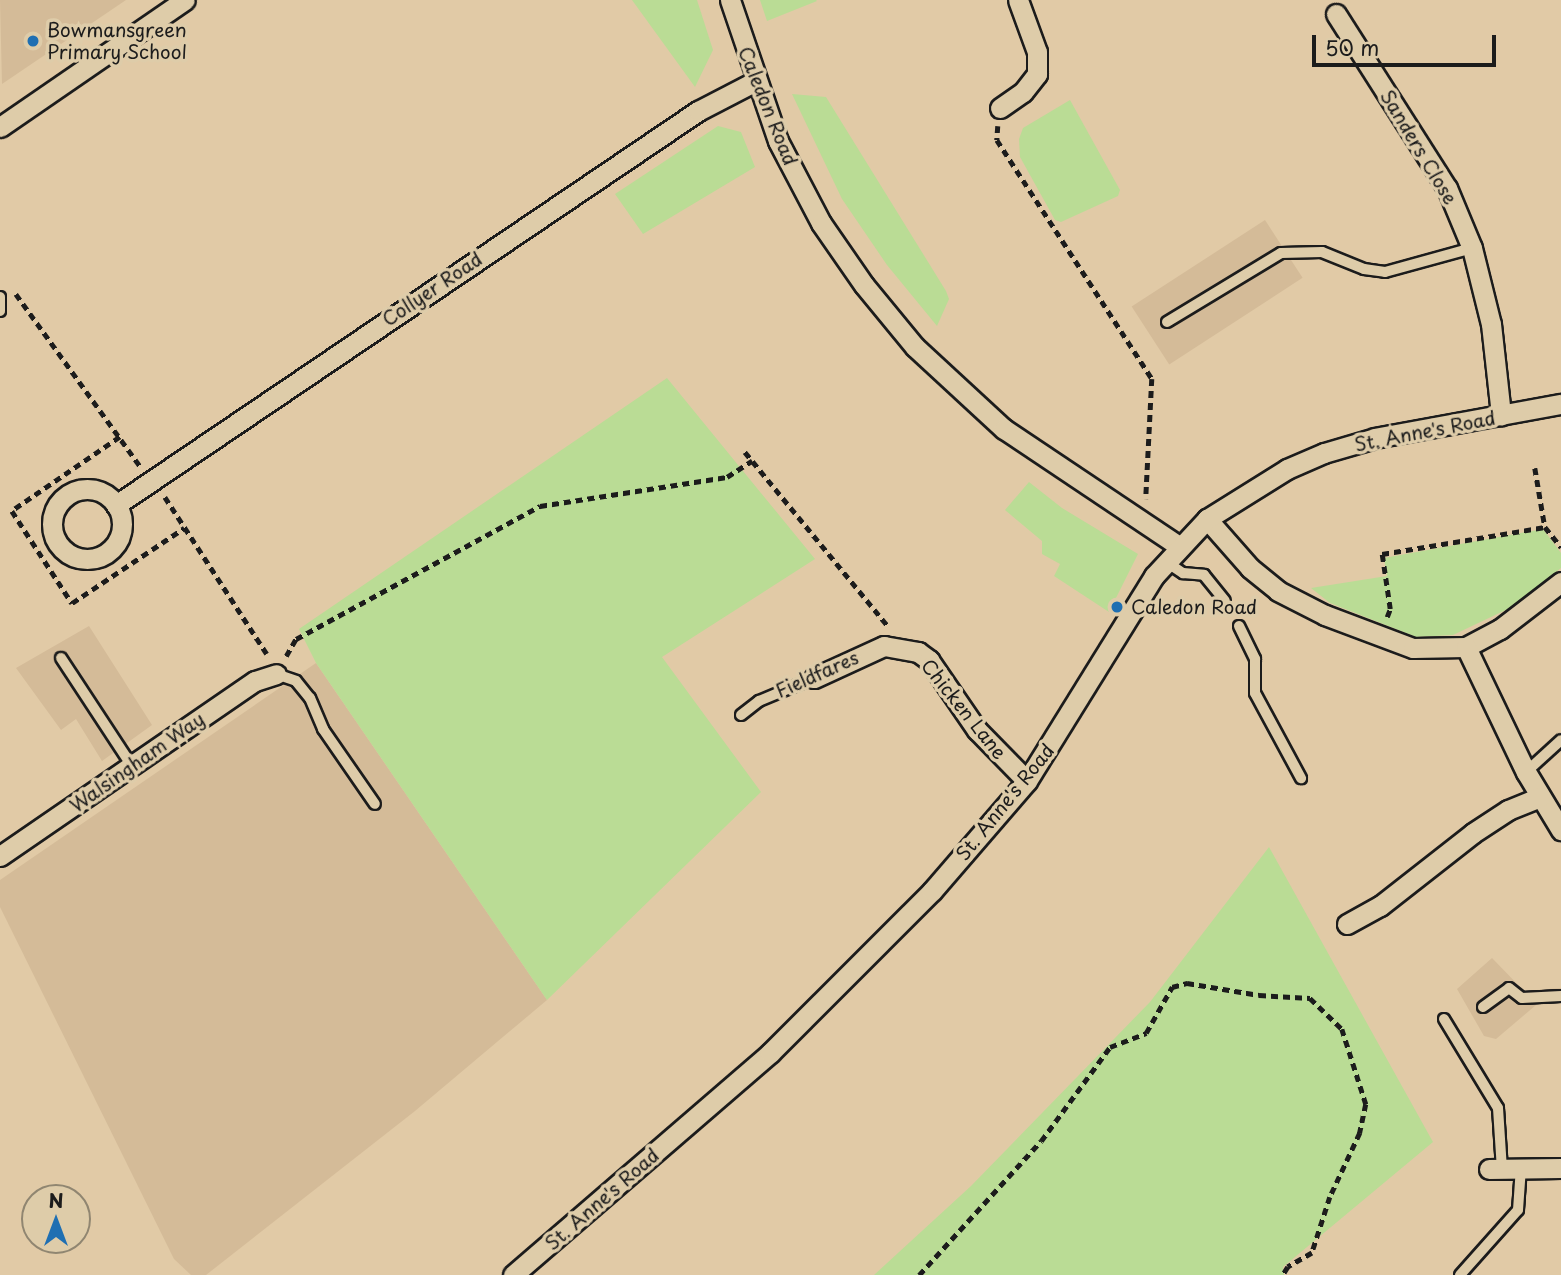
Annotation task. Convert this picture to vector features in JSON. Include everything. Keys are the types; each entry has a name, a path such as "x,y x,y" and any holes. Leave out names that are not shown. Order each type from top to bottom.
{"street":[{"path":"0,127 185,0"},
{"name":"Caledon Road","path":"730,0 754,82 778,141 821,223 864,285 915,347 1004,429 1179,546"},
{"path":"1000,108 1023,92 1037,74 1037,52 1018,0"},
{"name":"Sanders Close","path":"1336,14 1447,188 1472,248 1491,324 1501,415"},
{"name":"Collyer Road","path":"117,505 698,111 754,82"},
{"name":"St. Anne's Road","path":"513,1275 770,1053 856,970 1027,781 1165,561 1207,519 1287,469 1324,453 1375,438 1561,404"},
{"path":"1207,519 1250,568 1278,591 1380,636 1423,649 1466,647 1500,629 1561,582"},
{"name":"Fieldfares","path":"814,678 868,651 897,645"},
{"name":"Chicken Lane","path":"897,645 929,660 977,730 1027,781"},
{"path":"1466,647 1526,772 1561,830"},
{"name":"Walsingham Way","path":"0,856 255,681 276,674"},
{"path":"1347,924 1380,906 1473,833 1508,810 1540,797"},
{"path":"1504,1170 1561,1168"}],"lane":[{"path":"1167,323 1281,253 1322,252 1364,270 1385,272 1472,248"},
{"path":"0,297 0,311"},
{"path":"1165,561 1183,573 1204,575 1225,601"},
{"path":"1239,626 1255,659 1255,694 1301,778"},
{"path":"61,658 132,766"},
{"path":"276,674 296,681 310,698 323,729 375,804"},
{"name":"Fieldfares","path":"741,715 759,701 814,678"},
{"path":"1526,772 1561,740"},
{"path":"1483,1007 1509,988 1522,998 1561,996"},
{"path":"1444,1019 1499,1108 1504,1170 1518,1210 1460,1275"}],"path":[{"path":"1000,108 997,140 1152,379 1145,522"},
{"path":"120,438 12,511 72,603 184,528"},
{"path":"745,452 893,632 897,645"},
{"path":"276,674 296,639 540,506 727,477 752,461"},
{"path":"1535,468 1545,527 1561,547"},
{"path":"1380,636 1390,609 1382,554 1545,527"},
{"path":"919,1275 1041,1141 1110,1046 1146,1034 1172,987 1187,982 1259,995 1310,998 1342,1029 1366,1104 1360,1133 1330,1197 1312,1253 1288,1267 1283,1275"}],"shaded area":[{"name":"Bowmansgreen Primary School","path":"0,0 126,0 2,84"},
{"path":"1265,220 1303,278 1169,364 1132,307"},
{"path":"89,626 152,725 102,761 76,719 61,730 16,668"},
{"path":"316,663 547,1000 415,1111 206,1275 191,1275 174,1259 0,907 0,880"},
{"path":"1492,958 1524,991 1561,988 1561,1003 1536,1005 1496,1039 1484,1036 1457,989"}],"green space":[{"path":"632,0 697,0 713,50 695,87"},
{"path":"760,0 816,0 817,1 767,21"},
{"path":"792,94 826,97 946,291 949,299 937,326 887,265 842,199"},
{"path":"1070,100 1120,190 1118,196 1061,222 1055,220 1020,157 1019,139 1023,128"},
{"path":"718,126 741,132 755,167 643,234 615,194"},
{"path":"667,378 815,559 662,657 761,792 547,1000 316,663 299,629"},
{"path":"1029,482 1062,508 1138,554 1109,612 1054,576 1060,564 1042,554 1042,541 1005,510"},
{"path":"1543,529 1561,553 1561,568 1510,608 1453,635 1416,637 1330,603 1311,588 1387,576 1384,558"},
{"path":"1269,847 1433,1142 1283,1267 1284,1275 874,1275 971,1186 1150,1002"}],"place":[{"name":"Bowmansgreen Primary School","path":"33,41"},
{"name":"Caledon Road","path":"1117,607"}]}
